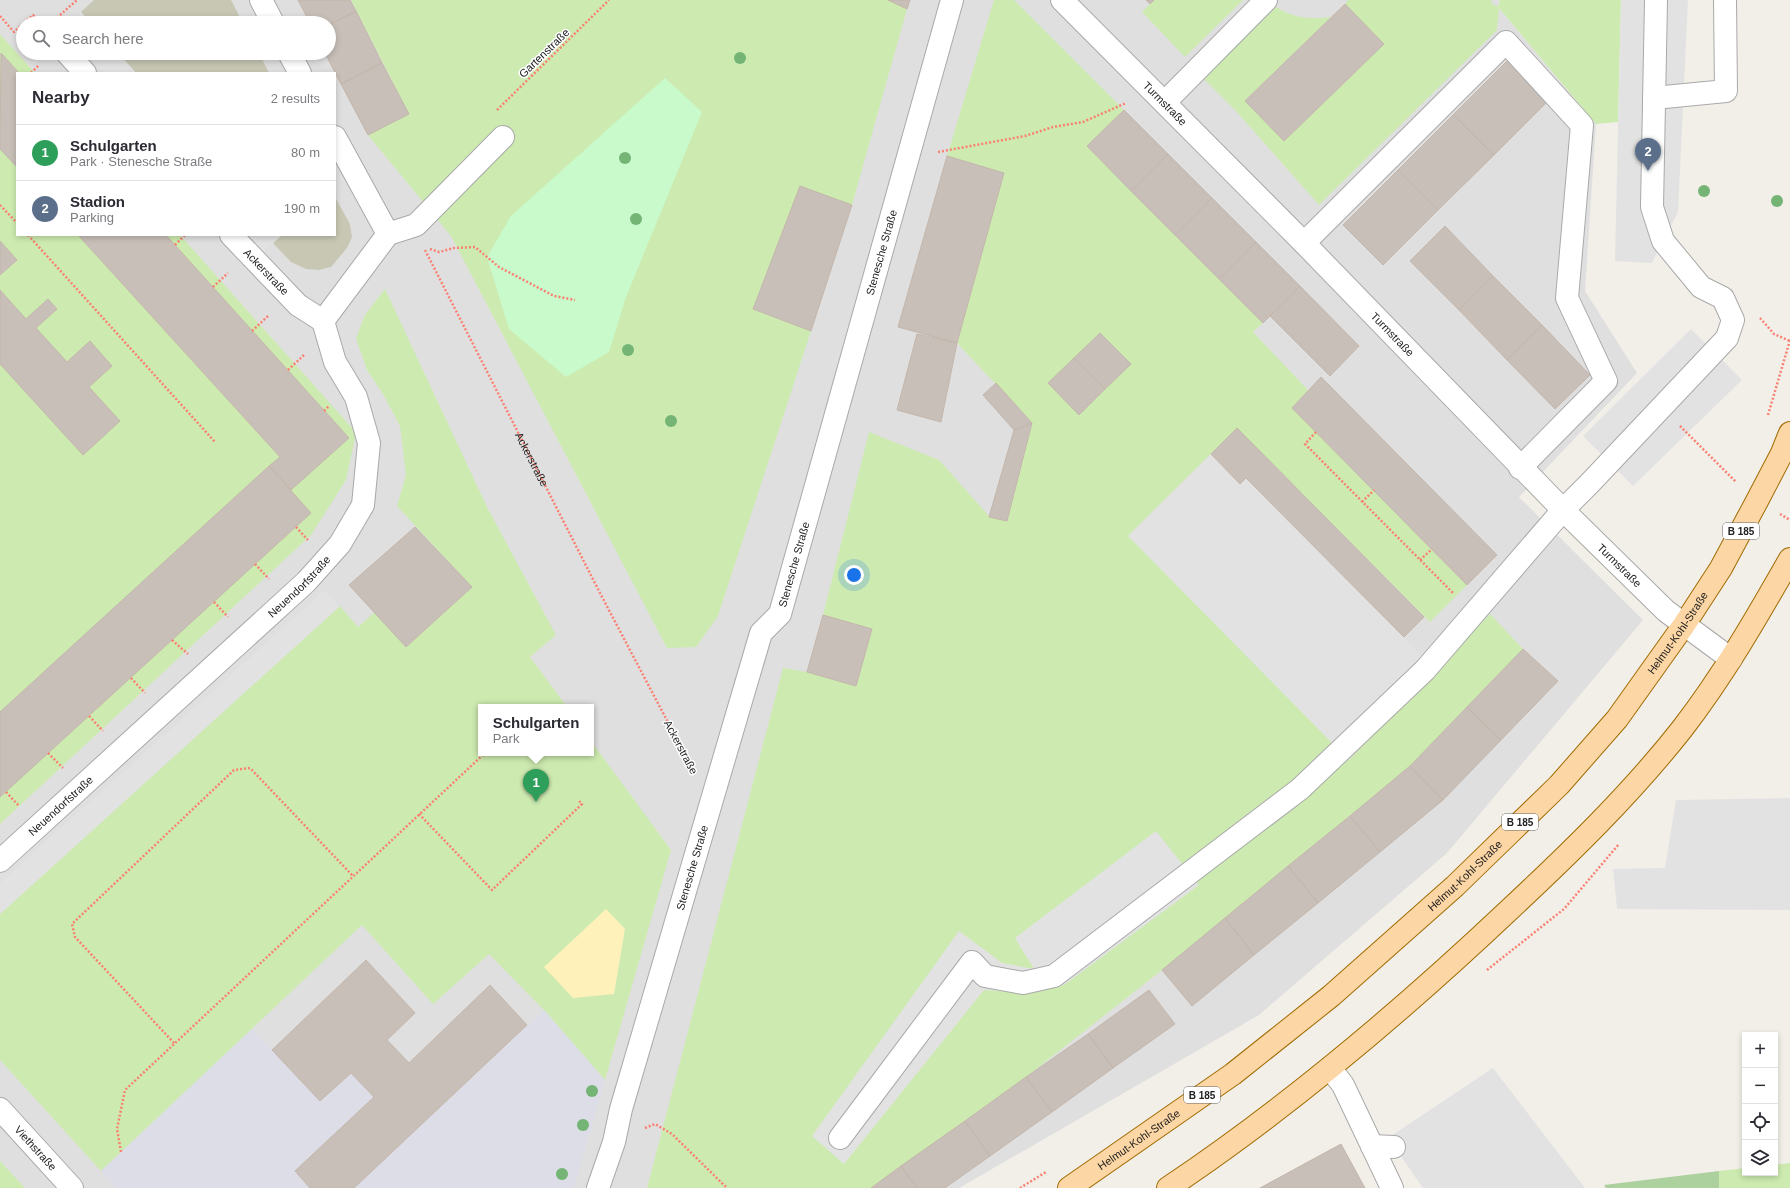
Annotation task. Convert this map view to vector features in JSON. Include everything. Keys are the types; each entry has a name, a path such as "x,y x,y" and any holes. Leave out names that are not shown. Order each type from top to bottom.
{"main road":[{"name":"Helmut-Kohl-Straße","path":"1069,1188 1233,1074 1332,996 1455,886 1559,785 1617,719 1684,626 1721,568 1782,453 1790,433"},
{"path":"1168,1188 1209,1161 1330,1068 1397,1013 1459,957 1570,852 1642,776 1682,729 1731,659 1790,559"}],"street":[{"path":"260,0 269,16"},
{"name":"Stenesche Straße","path":"598,1188 614,1142 621,1109 761,633 780,614 952,0"},
{"name":"Turmstraße","path":"1062,0 1304,243 1520,468 1666,611 1684,626 1731,659"},
{"path":"1158,95 1266,0"},
{"path":"840,1138 972,962 985,976 1023,983 1054,976 1300,789 1425,670 1563,510 1727,338 1733,320 1723,298 1701,287 1663,241 1652,207 1656,0"},
{"path":"1654,98 1726,91 1725,0"},
{"path":"1304,243 1506,42 1582,125 1567,298 1606,381 1520,468"},
{"path":"73,60 84,72"},
{"path":"293,60 299,72"},
{"path":"323,321 388,234 416,225 503,137"},
{"path":"336,139 388,234"},
{"name":"Ackerstraße","path":"232,236 298,305 323,321"},
{"name":"Neuendorfstraße","path":"0,861 306,582 340,544 364,504 369,443 356,396 335,362 323,321"},
{"path":"1330,1068 1343,1085 1392,1188"},
{"name":"Viethstraße","path":"0,1109 72,1188"},
{"path":"1372,1146 1394,1147"}],"path":[{"path":"59,16 77,0"},
{"name":"Gartenstraße","path":"495,112 609,0"},
{"path":"0,16 14,32 16,30"},
{"path":"32,72 38,66"},
{"path":"908,157 986,144 1025,136 1053,127 1083,122 1129,102 1158,95"},
{"path":"0,205 16,222"},
{"path":"29,236 215,442"},
{"path":"175,245 184,236"},
{"name":"Ackerstraße","path":"575,300 554,296 499,267 475,247 454,248 439,252 423,247 601,595 711,802"},
{"path":"213,287 228,274"},
{"path":"252,331 268,316"},
{"path":"1765,421 1772,407 1790,340"},
{"path":"288,370 304,355"},
{"path":"1662,407 1737,483 1740,476"},
{"path":"1316,432 1305,444 1474,614"},
{"path":"1362,502 1374,490"},
{"path":"1757,501 1790,520"},
{"path":"296,527 304,535"},
{"path":"1420,560 1432,549"},
{"path":"255,564 272,582"},
{"path":"214,602 222,610"},
{"path":"172,640 183,649"},
{"path":"130,678 140,688"},
{"path":"89,716 98,725"},
{"path":"48,753 57,762"},
{"path":"121,1152 117,1129 125,1090 482,756"},
{"path":"174,1043 75,937 72,924 234,770 250,768 353,876"},
{"path":"6,792 15,802"},
{"path":"419,814 492,890 582,804 578,800"},
{"path":"614,1142 654,1124 672,1134 727,1188"},
{"path":"1020,1188 1052,1168"}],"shaded area":[{"path":"0,0 1500,0 1498,7 1596,124 1585,291 1637,373 1519,497 1643,620 1447,853 1259,1015 959,1188 0,1188"},
{"path":"94,0 231,0 239,16 84,16 81,12"},
{"path":"1621,0 1688,0 1678,212 1652,263 1615,261"},
{"path":"81,12 84,16 77,16"},
{"path":"91,60 124,60 135,72 102,72"},
{"path":"124,60 262,60 268,72 135,72"},
{"path":"336,199 350,224 352,237 347,248 331,267 319,270 306,269 291,262 273,243 281,236 336,236"},
{"path":"250,236 281,236 263,252"},
{"path":"1691,329 1742,380 1633,486 1583,436"},
{"path":"1211,454 1240,484 1246,478 1430,665 1340,751 1128,536"},
{"path":"325,590 340,606 0,914 0,883"},
{"path":"1790,798 1790,910 1617,909 1613,869 1665,868 1676,800"},
{"path":"1156,831 1199,885 1064,985 1017,992 984,990 844,1164 812,1136 959,931 1002,963 1034,969 1015,938"},
{"path":"544,1010 605,1080 574,1188 354,1188"},
{"path":"252,1029 320,1101 351,1073 374,1097 295,1171 310,1188 116,1188 101,1171"},
{"path":"1493,1068 1585,1188 1423,1188 1388,1138"}],"green space":[{"path":"351,0 888,0 907,9 852,205 800,186 753,309 811,331 718,616 696,647 667,648 451,236 368,135 409,114"},
{"path":"994,0 1014,0 1124,110 1088,147 1263,323 1253,332 1308,390 1292,408 1467,585 1430,622 1237,428 1129,535 1349,760 1490,614 1523,649 1410,766 1380,791 1162,970 1026,1077 872,1188 647,1188 783,668 807,672 856,686 872,630 823,615 869,432 939,460 989,516 1007,521 1032,423 957,343 1004,173 947,156"},
{"path":"1154,0 1243,0 1185,57 1142,12"},
{"path":"1348,0 1492,0 1491,3 1498,7 1500,0 1621,0 1618,122 1596,124 1499,8 1497,30 1319,205 1235,110 1203,78 1276,7 1296,16 1316,18 1331,17 1245,101 1284,141 1383,44 1345,4"},
{"path":"0,34 16,52 16,60 23,60 34,72 16,72 16,236 181,236 353,429 355,438 346,480 311,535 0,824"},
{"path":"665,78 702,112 626,297 609,352 566,377 509,329 487,257 511,216"},
{"path":"385,289 487,507 556,635 530,657 565,704 478,704 478,756 594,756 594,745 671,850 605,1080 544,1010 489,954 433,1004 362,925 101,1171 0,1060 0,914 340,606 358,627 375,612 406,647 472,587 397,506 406,475 400,426 383,394 367,370 356,338 365,315"},
{"path":"0,1161 25,1188 0,1188"},
{"path":"1790,1163 1790,1188 1719,1188 1719,1171 1742,1168 1742,1176 1778,1176 1778,1165"},
{"path":"1719,1171 1719,1188 1606,1188 1604,1185"}],"sand":[{"path":"606,909 625,929 614,994 573,998 544,967"}],"building":[{"path":"298,0 350,0 356,11 336,21 336,16 306,16"},
{"path":"888,0 910,0 907,9"},
{"path":"1146,0 1154,0 1150,4"},
{"path":"1345,4 1384,44 1284,141 1245,101"},
{"path":"356,11 382,63 341,84 329,60 336,60 336,21"},
{"path":"1,53 18,72 16,72 16,166 0,149"},
{"path":"1508,60 1549,100 1494,155 1453,115"},
{"path":"382,63 409,114 368,135 341,84"},
{"path":"1124,110 1168,154 1131,191 1087,146"},
{"path":"1453,115 1494,155 1438,210 1398,170"},
{"path":"1168,154 1212,198 1175,235 1131,191"},
{"path":"947,156 1004,173 957,343 898,327"},
{"path":"1398,170 1438,210 1383,265 1343,225"},
{"path":"800,186 852,205 811,331 753,309"},
{"path":"1212,198 1256,242 1219,279 1175,235"},
{"path":"1445,226 1493,276 1459,310 1410,261"},
{"path":"79,236 167,236 349,438 291,490 269,466 280,457"},
{"path":"0,241 17,260 0,275"},
{"path":"1256,242 1300,286 1263,323 1219,279"},
{"path":"1493,276 1542,325 1507,360 1459,310"},
{"path":"1300,286 1359,346 1330,376 1270,316"},
{"path":"0,290 26,319 48,299 57,309 36,328 67,362 90,341 112,366 89,387 120,421 83,455 0,364"},
{"path":"1542,325 1590,375 1555,409 1507,360"},
{"path":"1100,333 1131,364 1105,389 1074,358"},
{"path":"917,334 957,343 941,422 897,410"},
{"path":"1074,358 1105,389 1079,415 1048,383"},
{"path":"1321,377 1497,555 1467,585 1292,408"},
{"path":"996,383 1032,423 1014,430 983,395"},
{"path":"1032,423 1007,521 989,517 1014,430"},
{"path":"1237,428 1424,617 1404,637 1246,478 1240,484 1211,454"},
{"path":"269,466 311,513 0,797 0,712"},
{"path":"415,527 472,587 406,647 349,585"},
{"path":"823,615 872,629 856,686 807,672"},
{"path":"1523,649 1558,681 1501,740 1467,707"},
{"path":"1467,707 1501,740 1443,800 1410,766"},
{"path":"1410,766 1443,800 1380,852 1350,816"},
{"path":"1350,816 1380,852 1318,903 1288,866"},
{"path":"1288,866 1318,903 1254,955 1225,918"},
{"path":"1225,918 1254,955 1192,1006 1162,970"},
{"path":"366,960 415,1013 387,1040 409,1063 490,985 527,1025 354,1188 310,1188 295,1171 374,1097 351,1073 320,1101 272,1050"},
{"path":"1149,990 1175,1024 1113,1068 1088,1034"},
{"path":"1088,1034 1113,1068 1052,1112 1026,1077"},
{"path":"1026,1077 1052,1112 990,1156 965,1121"},
{"path":"965,1121 990,1156 945,1188 917,1188 901,1166"},
{"path":"1341,1144 1365,1188 1260,1188"},
{"path":"901,1166 917,1188 871,1188"}],"place":[{"name":"Stadion","path":"1648,171"},
{"name":"Schulgarten","path":"536,802"}]}
